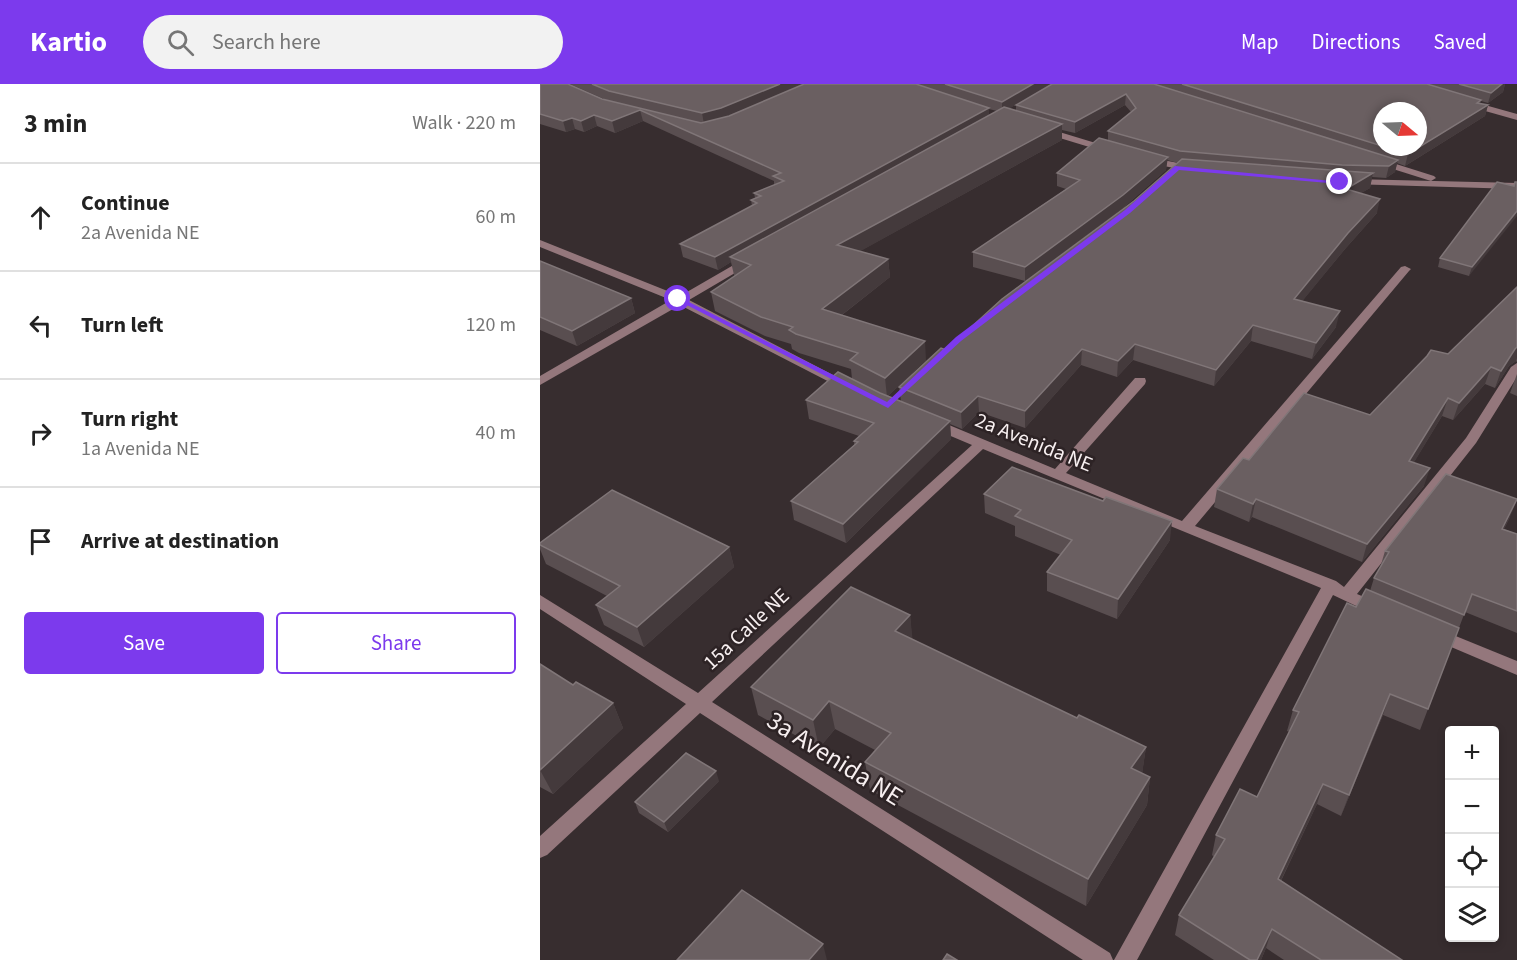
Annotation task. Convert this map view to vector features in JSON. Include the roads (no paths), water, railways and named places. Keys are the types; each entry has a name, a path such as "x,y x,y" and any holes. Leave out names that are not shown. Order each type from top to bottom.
{"street":[{"path":"1454,99 1517,117"},
{"path":"1031,127 1118,153"},
{"path":"1138,158 1173,171 1201,170"},
{"path":"1369,159 1448,184"},
{"path":"1340,182 1517,186"},
{"path":"540,243 678,299 867,395"},
{"path":"540,381 678,299 758,256"},
{"path":"1185,528 1405,269"},
{"path":"1125,960 1338,591 1471,440 1517,367"},
{"path":"1058,474 1140,381"},
{"name":"2a Avenida NE","path":"919,418 1338,591 1388,614"},
{"name":"15a Calle NE","path":"540,849 982,443"},
{"name":"3a Avenida NE","path":"540,601 1102,960"},
{"path":"1421,627 1517,668"}]}
